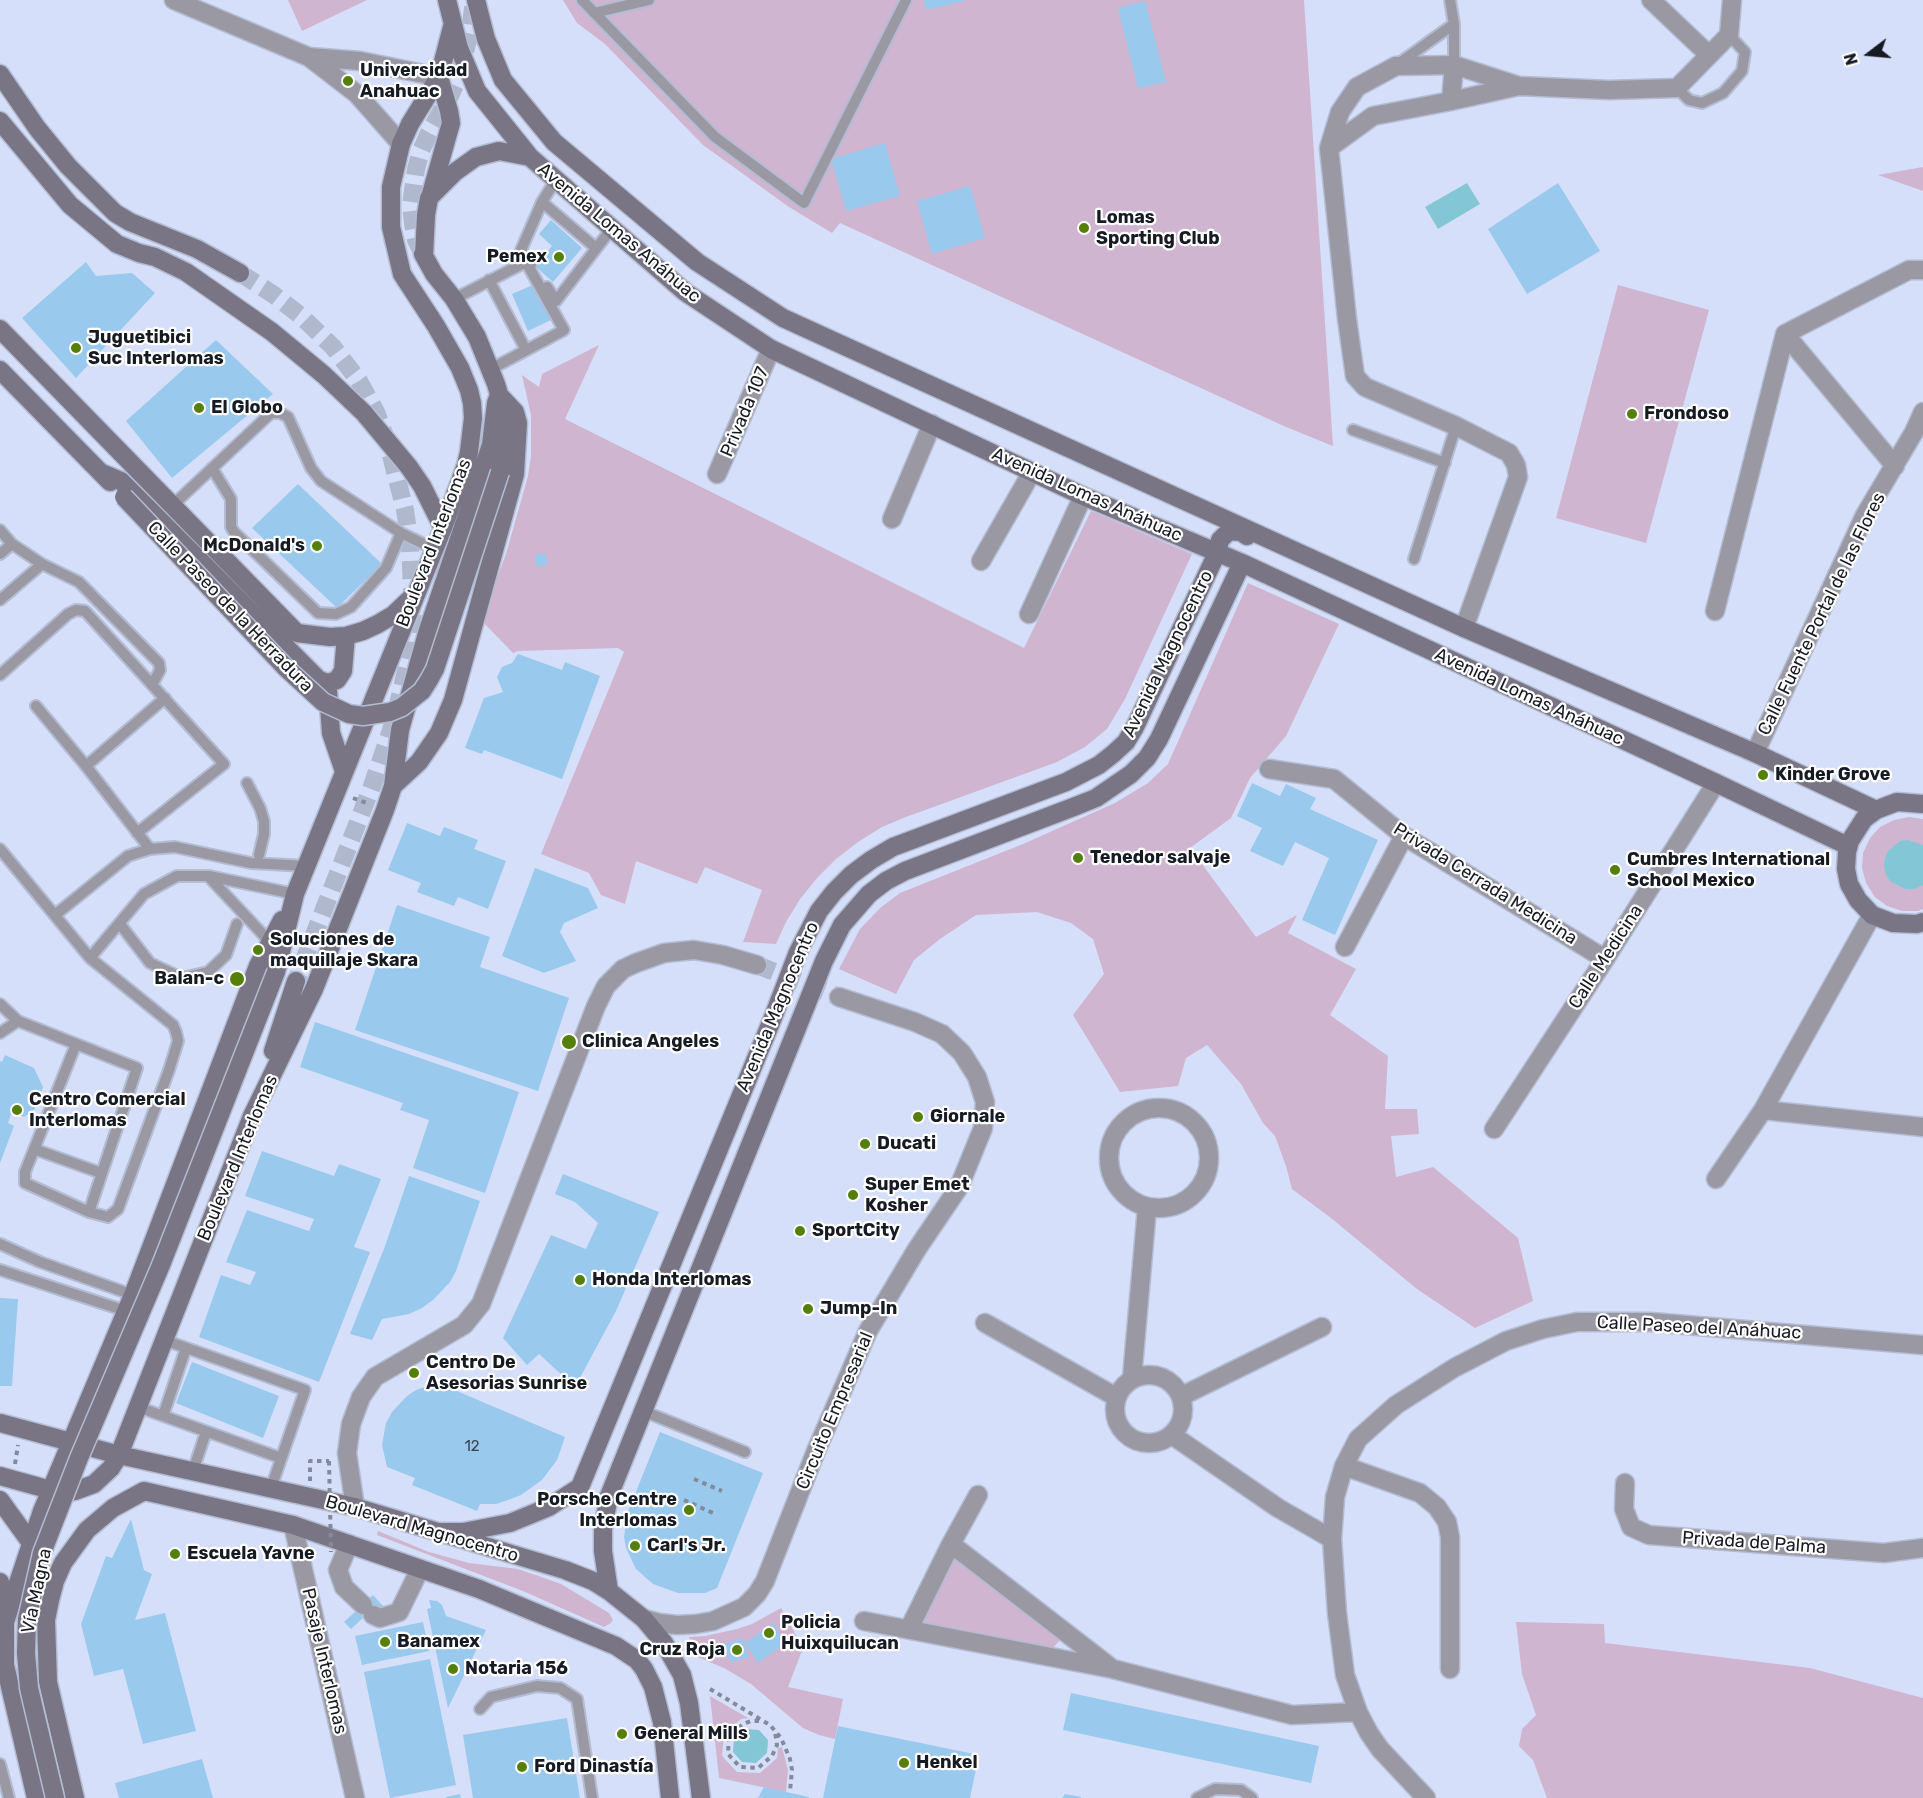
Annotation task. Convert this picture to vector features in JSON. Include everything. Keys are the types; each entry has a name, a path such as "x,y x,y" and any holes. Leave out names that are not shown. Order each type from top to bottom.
{"main road":[{"name":"Avenida Lomas Anáhuac","path":"447,0 452,26 477,91 530,157 685,292 771,349 1083,496 1242,563 1848,846"},
{"name":"Avenida Lomas Anáhuac","path":"476,0 486,39 503,80 554,142 697,262 783,318 1464,628 1755,753 1876,810"},
{"name":"Boulevard Interlomas","path":"75,1450 258,966 295,894 443,528 466,465 472,436 472,403 460,368 402,274 391,227 390,206 391,187 401,144 410,124 439,77 452,26"},
{"path":"0,74 37,128 68,166 115,213 129,222 197,249 240,273"},
{"path":"429,198 451,123 450,111 439,77"},
{"path":"0,121 70,205 117,244 139,254 155,257 186,272 272,332 324,375 364,413 409,466 443,528"},
{"path":"429,198 455,172 476,157 499,151 530,157"},
{"name":"Boulevard Interlomas","path":"429,198 424,255 454,299 480,344 491,369 504,418 504,454 500,472"},
{"name":"Calle Paseo de la Herradura","path":"0,329 297,633 313,636 346,636 378,624 393,615 417,591"},
{"name":"Calle Paseo de la Herradura","path":"0,370 102,473 286,668 323,702 342,712 363,716 390,712 402,707 417,695 429,680 435,669 500,472"},
{"name":"Boulevard Interlomas","path":"51,1490 75,1491 94,1484 111,1468 119,1455 252,1116 314,989 393,786 400,730 428,630 491,445 499,395"},
{"name":"Boulevard Interlomas","path":"393,786 419,762 439,733 453,700 515,474 518,423 515,412 499,395"},
{"path":"102,473 121,481 320,680 328,683 337,680 343,670 346,636"},
{"name":"Avenida Magnocentro","path":"439,1532 471,1531 510,1523 549,1507 580,1487 798,952 819,911 834,892 858,870 892,847 1066,783 1099,765 1126,742 1135,727 1217,553 1220,540 1229,531 1241,532 1273,551 1280,551 1287,546"},
{"name":"Avenida Magnocentro","path":"609,1591 603,1551 605,1511 609,1496 824,961 842,925 869,894 905,871 1096,798 1131,774 1147,758 1159,739 1242,563"},
{"path":"328,683 331,733 344,771"},
{"path":"1923,804 1898,802 1876,810 1859,825 1848,846 1846,869 1849,884 1858,900 1872,915 1893,923 1923,922"},
{"name":"Boulevard Interlomas","path":"3,1666 3,1612 51,1490 75,1450 161,1265 276,972 295,894"},
{"path":"252,1116 296,981"},
{"name":"Boulevard Magnocentro","path":"0,1423 75,1450 119,1455 355,1507 565,1570 593,1581 644,1619 664,1643 682,1675 689,1703 700,1798"},
{"name":"Vía Magna","path":"55,1798 29,1688 26,1653 27,1620 42,1553 75,1450"},
{"path":"0,1476 51,1490"},
{"name":"Boulevard Magnocentro","path":"50,1600 63,1563 87,1530 113,1508 144,1491 293,1525 479,1589 616,1646 637,1660 652,1687 662,1722 670,1798"},
{"path":"0,1500 31,1543 43,1581 46,1620"},
{"path":"0,1582 3,1612"},
{"name":"Vía Magna","path":"50,1600 46,1620 48,1682 75,1798"},
{"path":"3,1666 36,1798"}],"street":[{"path":"174,0 309,57 357,94 401,144"},
{"path":"1652,0 1709,55"},
{"path":"1329,148 1373,116 1518,86 1610,90 1677,88 1729,35 1732,0"},
{"path":"309,57 360,62 439,77"},
{"path":"1451,101 1454,65"},
{"path":"1464,628 1518,477 1516,465 1509,453 1456,426 1365,387 1355,376 1329,148 1340,112 1357,87 1396,66 1454,65 1518,86"},
{"path":"1357,87 1373,116"},
{"path":"1715,610 1785,334 1909,270 1923,270"},
{"path":"1785,334 1895,466"},
{"name":"Privada 107","path":"717,474 771,349"},
{"name":"Calle Fuente Portal de las Flores","path":"1755,753 1865,515 1895,466 1923,412"},
{"path":"892,519 932,424"},
{"path":"981,561 1032,472"},
{"path":"1029,614 1083,496"},
{"name":"Privada Cerrada Medicina","path":"1269,769 1334,779 1404,836 1605,959"},
{"name":"Calle Medicina","path":"1494,1129 1716,783"},
{"path":"1345,947 1404,836"},
{"path":"1716,1179 1763,1110 1872,915"},
{"path":"355,1507 347,1453 351,1424 361,1397 375,1377 464,1325 481,1304 600,995 606,986 623,969 664,953 694,950 723,955 757,965"},
{"name":"Circuito Empresarial","path":"644,1619 677,1625 696,1624 729,1615 744,1607 757,1594 765,1581 816,1451 868,1331 917,1249 959,1187 983,1128 985,1102 977,1077 962,1053 942,1034 915,1022 839,997"},
{"path":"1146,1109 1172,1109 1195,1122 1209,1145 1209,1171 1196,1194 1173,1208 1147,1208 1124,1195 1110,1172 1110,1146 1123,1122 1138,1113 1146,1109"},
{"path":"1763,1110 1923,1127"},
{"path":"1132,1378 1147,1208"},
{"name":"Calle Paseo del Anáhuac","path":"1426,1798 1380,1749 1358,1712 1345,1675 1337,1613 1332,1539 1335,1497 1344,1466 1358,1439 1396,1405 1454,1368 1506,1341 1543,1329 1577,1322 1651,1322 1923,1345"},
{"path":"985,1323 1116,1397"},
{"path":"1182,1396 1322,1327"},
{"path":"1151,1374 1170,1380 1182,1396 1183,1418 1172,1435 1156,1443 1138,1442 1123,1431 1115,1415 1116,1397 1122,1386 1132,1378 1151,1374"},
{"path":"1172,1435 1278,1508 1332,1539"},
{"path":"1344,1466 1420,1493 1437,1507 1447,1522 1450,1538 1450,1669"},
{"name":"Privada de Palma","path":"1625,1483 1624,1509 1631,1527 1649,1535 1884,1553 1923,1548"},
{"path":"909,1629 951,1544 978,1496"},
{"name":"Pasaje Interlomas","path":"293,1525 355,1798"},
{"path":"349,1544 338,1570 344,1587 380,1618 399,1612 420,1569"},
{"path":"951,1544 1113,1669"},
{"path":"864,1621 1113,1669 1292,1715 1358,1712"}],"lane":[{"path":"582,0 715,137 804,203 906,0"},
{"path":"594,13 649,0"},
{"path":"1450,0 1454,24 1454,65"},
{"path":"1396,66 1454,24"},
{"path":"1677,88 1689,100 1701,103 1723,93 1742,71 1745,52 1729,35"},
{"path":"555,181 542,202 521,250 556,301 612,228"},
{"path":"542,202 596,248"},
{"path":"454,299 526,262 564,330 491,369"},
{"path":"489,280 526,350"},
{"path":"173,505 271,413 280,413 288,417 311,468 321,481 400,532 434,549"},
{"path":"1414,559 1456,426"},
{"path":"1353,430 1445,463"},
{"path":"212,468 231,499 231,527 234,532 318,613 336,614 351,607 386,568 400,532"},
{"path":"0,530 12,544 42,564 79,582 159,663 160,670 152,685"},
{"path":"0,554 12,544"},
{"path":"0,600 42,564"},
{"path":"0,675 69,614 76,610 85,611 224,764 137,833"},
{"path":"86,766 165,698"},
{"path":"36,706 150,849"},
{"path":"247,783 264,821 264,834 259,855"},
{"path":"55,915 128,856 150,849 175,848 251,863 306,866"},
{"path":"0,849 90,957 172,1025 177,1032 178,1041 169,1070 118,1209 108,1217 89,1212 25,1183 25,1172 76,1044"},
{"path":"90,957 144,894 177,876 208,876 295,894"},
{"path":"208,876 270,942"},
{"path":"120,924 150,963 182,978 208,972 226,955 237,924"},
{"path":"0,1005 18,1021 136,1068 89,1212"},
{"path":"0,1033 18,1021"},
{"path":"34,1149 101,1173"},
{"path":"0,1244 130,1303"},
{"path":"0,1270 130,1303"},
{"path":"164,1340 305,1390 271,1488"},
{"path":"163,1416 186,1348"},
{"path":"138,1407 281,1458"},
{"path":"643,1411 745,1452"},
{"path":"192,1471 206,1432"},
{"path":"480,1708 491,1697 537,1686 560,1688 577,1699 592,1798"},
{"path":"0,1764 9,1798"},
{"path":"1197,1798 1215,1790 1241,1790 1252,1798"}],"path":[{"path":"335,792 385,810"},
{"path":"331,1481 310,1481 310,1461 329,1461 331,1552"},
{"path":"694,1479 722,1491"},
{"path":"684,1500 713,1513"},
{"path":"710,1689 762,1721 781,1738 792,1770 790,1791"},
{"path":"762,1721 743,1724 729,1736 728,1754 740,1767 758,1768 772,1756 777,1745 775,1731"}],"shaded area":[{"path":"288,0 367,0 302,31"},
{"name":"Lomas Sporting Club","path":"563,0 1304,0 1333,446 1286,427 840,223 832,233 789,207 703,145 605,44 577,23"},
{"path":"1923,167 1923,191 1878,175"},
{"path":"1467,183 1480,204 1438,229 1425,207"},
{"name":"Frondoso","path":"1618,285 1709,310 1646,543 1556,518"},
{"path":"599,345 565,419 1024,648 1091,511 1192,554 1125,699 1107,729 1085,747 1057,762 906,817 882,827 858,842 836,859 800,899 776,944 743,942 762,890 705,867 697,884 636,861 625,904 601,895 589,873 541,854 624,652 618,648 513,653 481,620 506,554 528,476 531,456 531,415 522,375 539,387 542,374"},
{"path":"1248,583 1339,624 1286,736 1250,778 1231,818 1190,848 1256,937 1297,915 1288,933 1356,969 1330,1015 1388,1056 1385,1109 1417,1109 1419,1134 1391,1136 1396,1177 1433,1167 1518,1238 1533,1301 1475,1328 1417,1289 1292,1189 1275,1136 1263,1123 1241,1084 1207,1045 1186,1058 1178,1086 1120,1092 1073,1015 1104,974 1093,939 1071,923 1037,912 976,915 914,960 896,994 839,969 860,929 880,908 900,893 1023,844 1115,803 1148,783 1168,764"},
{"path":"1909,817 1923,819 1923,909 1918,911 1902,911 1887,906 1875,897 1866,883 1862,868 1863,853 1870,838 1880,827 1894,820"},
{"path":"1908,840 1923,845 1923,885 1914,889 1906,889 1891,882 1884,867 1888,851 1900,841"},
{"path":"378,1531 429,1552 469,1563 518,1569 561,1584 609,1613 613,1620 604,1627 523,1591 377,1535"},
{"path":"951,1544 1065,1634 1046,1656 909,1629"},
{"path":"781,1608 803,1648 788,1687 843,1699 835,1739 803,1728 751,1684 724,1668 695,1656 689,1637 737,1629 752,1624"},
{"path":"1516,1622 1604,1624 1605,1643 1810,1668 1923,1698 1923,1798 1547,1798 1533,1760 1519,1746 1522,1729 1536,1715 1522,1674"},
{"path":"710,1696 748,1718 741,1719 724,1734 722,1756 737,1772 760,1773 777,1758 778,1748 782,1747 788,1770 786,1792 719,1778"},
{"path":"745,1729 759,1730 768,1740 767,1753 756,1763 742,1762 733,1752 734,1738"}],"building":[{"path":"924,0 964,0 964,1 926,10"},
{"path":"1145,1 1166,82 1138,88 1118,8"},
{"path":"885,143 900,196 846,211 831,159"},
{"path":"1558,183 1600,251 1527,294 1488,229"},
{"path":"970,186 985,238 932,254 917,201"},
{"name":"Pemex","path":"551,220 582,248 553,282 535,266 552,246 539,234"},
{"name":"Juguetibici Suc Interlomas","path":"86,262 96,276 132,273 155,293 76,378 22,318"},
{"name":"Pemex","path":"535,284 551,320 528,331 512,294"},
{"name":"El Globo","path":"216,340 273,394 172,478 126,421"},
{"name":"McDonald's","path":"298,484 382,564 337,608 252,528"},
{"path":"545,553 548,564 537,567 535,555"},
{"path":"518,654 562,670 565,662 600,676 562,779 484,750 482,754 465,748 484,698 503,692 497,677 502,667 512,663"},
{"path":"1252,783 1280,796 1286,784 1316,798 1310,809 1378,840 1335,935 1302,920 1329,858 1295,842 1283,866 1250,851 1262,828 1237,816"},
{"path":"407,823 440,836 444,827 478,840 474,849 506,861 488,909 458,897 454,906 417,892 421,883 388,870"},
{"path":"535,868 588,888 598,908 564,923 560,932 576,961 544,973 502,956"},
{"path":"397,905 490,937 480,967 569,998 538,1091 355,1030"},
{"path":"315,1022 519,1092 485,1193 413,1168 429,1120 400,1110 403,1103 300,1067"},
{"name":"Centro Comercial Interlomas","path":"5,1055 34,1068 43,1087 35,1109 24,1117 12,1111 8,1123 14,1126 0,1163 0,1061 2,1062"},
{"path":"262,1151 334,1176 339,1164 381,1179 354,1247 370,1252 319,1382 199,1337 221,1275 250,1285 256,1272 226,1262 247,1210 309,1231 314,1219 245,1196"},
{"name":"Honda Interlomas","path":"563,1174 659,1212 616,1311 575,1387 539,1354 527,1365 503,1338 551,1235 586,1249 598,1223 575,1202 555,1194"},
{"path":"409,1176 480,1201 456,1271 450,1282 422,1308 409,1314 382,1319 372,1340 350,1334 385,1246"},
{"path":"0,1298 18,1299 12,1386 0,1386"},
{"path":"192,1362 279,1396 263,1438 176,1403"},
{"path":"438,1383 565,1437 557,1460 542,1480 521,1495 496,1504 480,1504 477,1511 412,1485 415,1478 387,1467 382,1445 386,1423 392,1412 416,1390"},
{"name":"Porsche Centre Interlomas","path":"660,1432 763,1473 717,1588 705,1593 678,1593 653,1584 636,1569 626,1548 624,1537 627,1514"},
{"path":"131,1519 144,1570 152,1574 135,1620 165,1613 196,1731 143,1744 123,1669 94,1676 81,1624 106,1556 112,1558"},
{"path":"373,1595 383,1606 368,1619 365,1616 351,1629 344,1622"},
{"name":"Notaria 156","path":"429,1600 437,1601 442,1605 446,1616 486,1630 448,1708 427,1609 431,1608"},
{"path":"423,1622 429,1651 362,1665 355,1636"},
{"name":"Policia Huixquilucan","path":"773,1623 786,1643 758,1663 745,1643"},
{"name":"Cruz Roja","path":"743,1638 749,1657 730,1662 725,1644"},
{"path":"430,1659 456,1785 390,1798 364,1672"},
{"path":"1071,1693 1319,1746 1311,1783 1063,1730"},
{"name":"Ford Dinastía","path":"567,1718 580,1798 473,1798 463,1735"},
{"name":"Henkel","path":"838,1726 979,1755 970,1798 823,1798"},
{"path":"202,1759 213,1798 119,1798 115,1783"},
{"path":"764,1787 809,1797 809,1798 758,1798"},
{"path":"460,1794 461,1798 446,1798 446,1797"},
{"path":"1065,1794 1081,1797 1081,1798 1062,1798"}],"tunnel":[{"path":"423,254 416,240 411,205 416,169 429,133 459,76 470,32 474,0"},
{"path":"240,273 301,316 333,347 359,381 376,412 388,444 405,510 410,544 413,613 411,650 394,721 372,786 296,981"},
{"path":"757,965 839,997"}],"place":[{"name":"Universidad Anahuac","path":"348,81"},
{"name":"Lomas Sporting Club","path":"1084,228"},
{"name":"Pemex","path":"559,257"},
{"name":"Juguetibici Suc Interlomas","path":"76,348"},
{"name":"El Globo","path":"199,408"},
{"name":"Frondoso","path":"1632,414"},
{"name":"McDonald's","path":"317,546"},
{"name":"Kinder Grove","path":"1763,775"},
{"name":"Tenedor salvaje","path":"1078,858"},
{"name":"Cumbres International School Mexico","path":"1615,870"},
{"name":"Soluciones de maquillaje Skara","path":"258,950"},
{"name":"Balan-c","path":"237,979"},
{"name":"Clinica Angeles","path":"569,1042"},
{"name":"Centro Comercial Interlomas","path":"17,1110"},
{"name":"Giornale","path":"918,1117"},
{"name":"Ducati","path":"865,1144"},
{"name":"Super Emet Kosher","path":"853,1195"},
{"name":"SportCity","path":"800,1231"},
{"name":"Honda Interlomas","path":"580,1280"},
{"name":"Jump-In","path":"808,1309"},
{"name":"Centro De Asesorias Sunrise","path":"414,1373"},
{"name":"Porsche Centre Interlomas","path":"689,1510"},
{"name":"Carl's Jr.","path":"635,1546"},
{"name":"Escuela Yavne","path":"175,1554"},
{"name":"Policia Huixquilucan","path":"769,1633"},
{"name":"Banamex","path":"385,1642"},
{"name":"Cruz Roja","path":"737,1650"},
{"name":"Notaria 156","path":"453,1669"},
{"name":"General Mills","path":"622,1734"},
{"name":"Henkel","path":"904,1763"},
{"name":"Ford Dinastía","path":"522,1767"}]}
